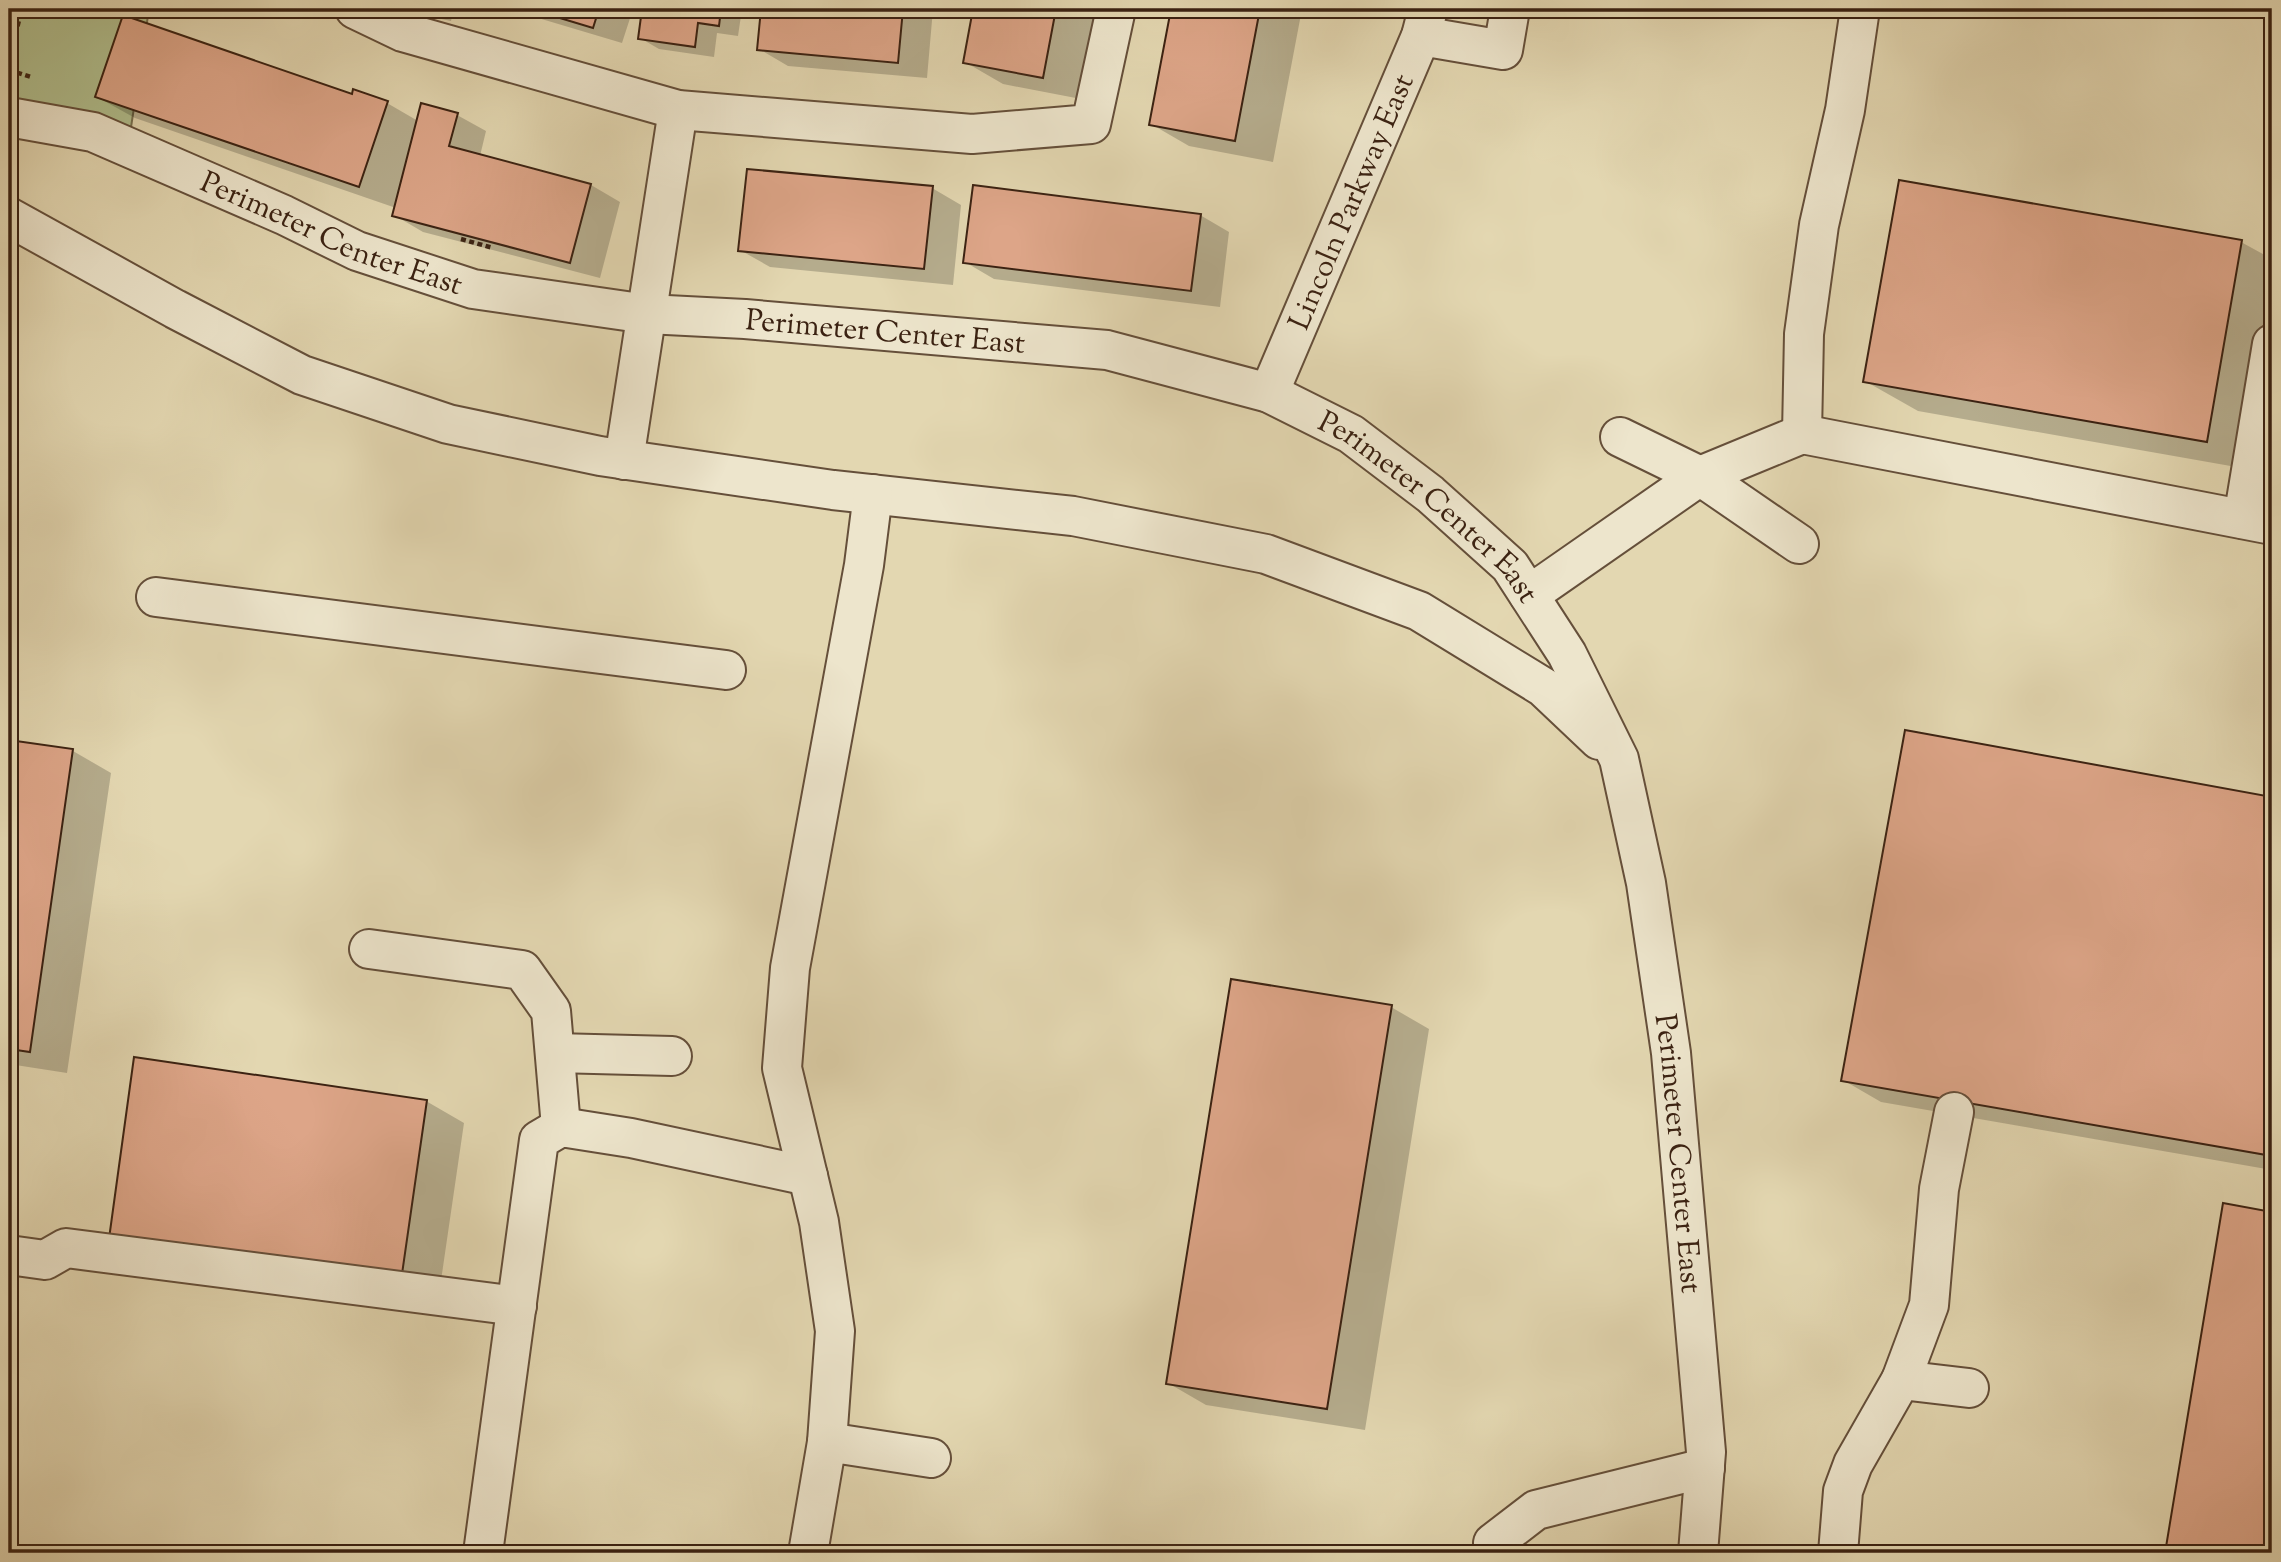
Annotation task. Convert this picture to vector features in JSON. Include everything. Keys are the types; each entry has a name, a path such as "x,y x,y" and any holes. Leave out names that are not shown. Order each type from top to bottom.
{"street":[{"path":"355,9 404,32 678,110 972,134 1091,124 1116,9"},
{"path":"1424,22 1503,50 1510,9"},
{"path":"1802,433 1804,334 1819,225 1845,110 1860,9"},
{"name":"Lincoln Parkway East","path":"1269,394 1424,22"},
{"path":"624,460 678,110"},
{"name":"Perimeter Center East","path":"9,117 93,132 284,215 357,251 472,289 647,314 759,320 1107,350 1269,394 1351,434 1430,494 1510,566 1567,654 1619,759 1646,883 1671,1053 1698,1340 1705,1468 1698,1553"},
{"path":"9,217 302,375 448,424 624,460 873,494 1073,516 1266,554 1419,611 1543,687 1619,759"},
{"path":"1529,595 1700,476 1802,433 2257,522 2272,344"},
{"path":"1620,437 1700,476 1799,544"},
{"path":"808,1553 827,1442 835,1331 819,1222 782,1069 790,968 864,565 873,494"},
{"path":"156,597 726,670"},
{"path":"369,949 522,970 551,1011 561,1127"},
{"path":"555,1053 672,1056"},
{"path":"1838,1553 1843,1491 1853,1464 1901,1380 1929,1305 1939,1189 1954,1112"},
{"path":"484,1553 539,1140 561,1127 631,1138 808,1176"},
{"path":"9,1255 45,1260 65,1248 517,1306"},
{"path":"1901,1380 1969,1388"},
{"path":"827,1442 931,1458"},
{"path":"1493,1543 1536,1510 1705,1468"}],"path":[{"path":"9,59 22,9"},
{"path":"9,69 34,78"},
{"path":"448,235 498,250"}],"green space":[{"path":"9,9 149,9 128,147 9,113"}],"building":[{"path":"530,9 599,9 593,28"},
{"path":"642,9 721,9 719,26 698,23 695,47 638,39"},
{"path":"761,9 903,9 898,63 757,50"},
{"path":"973,9 1056,9 1043,78 963,63"},
{"path":"1171,9 1260,9 1235,141 1149,125"},
{"path":"123,15 352,94 353,89 388,101 359,187 95,97"},
{"path":"421,103 458,113 449,146 591,184 570,263 392,216"},
{"path":"747,169 933,186 924,269 738,251"},
{"path":"1899,180 2242,240 2207,442 1863,382"},
{"path":"973,185 1201,214 1191,291 963,263"},
{"path":"1905,730 2272,797 2272,1156 1841,1081"},
{"path":"9,740 73,749 30,1052 9,1049"},
{"path":"1231,979 1392,1005 1327,1409 1166,1384"},
{"path":"134,1057 427,1100 400,1288 108,1246"},
{"path":"2223,1203 2272,1212 2272,1553 2165,1553"}]}
